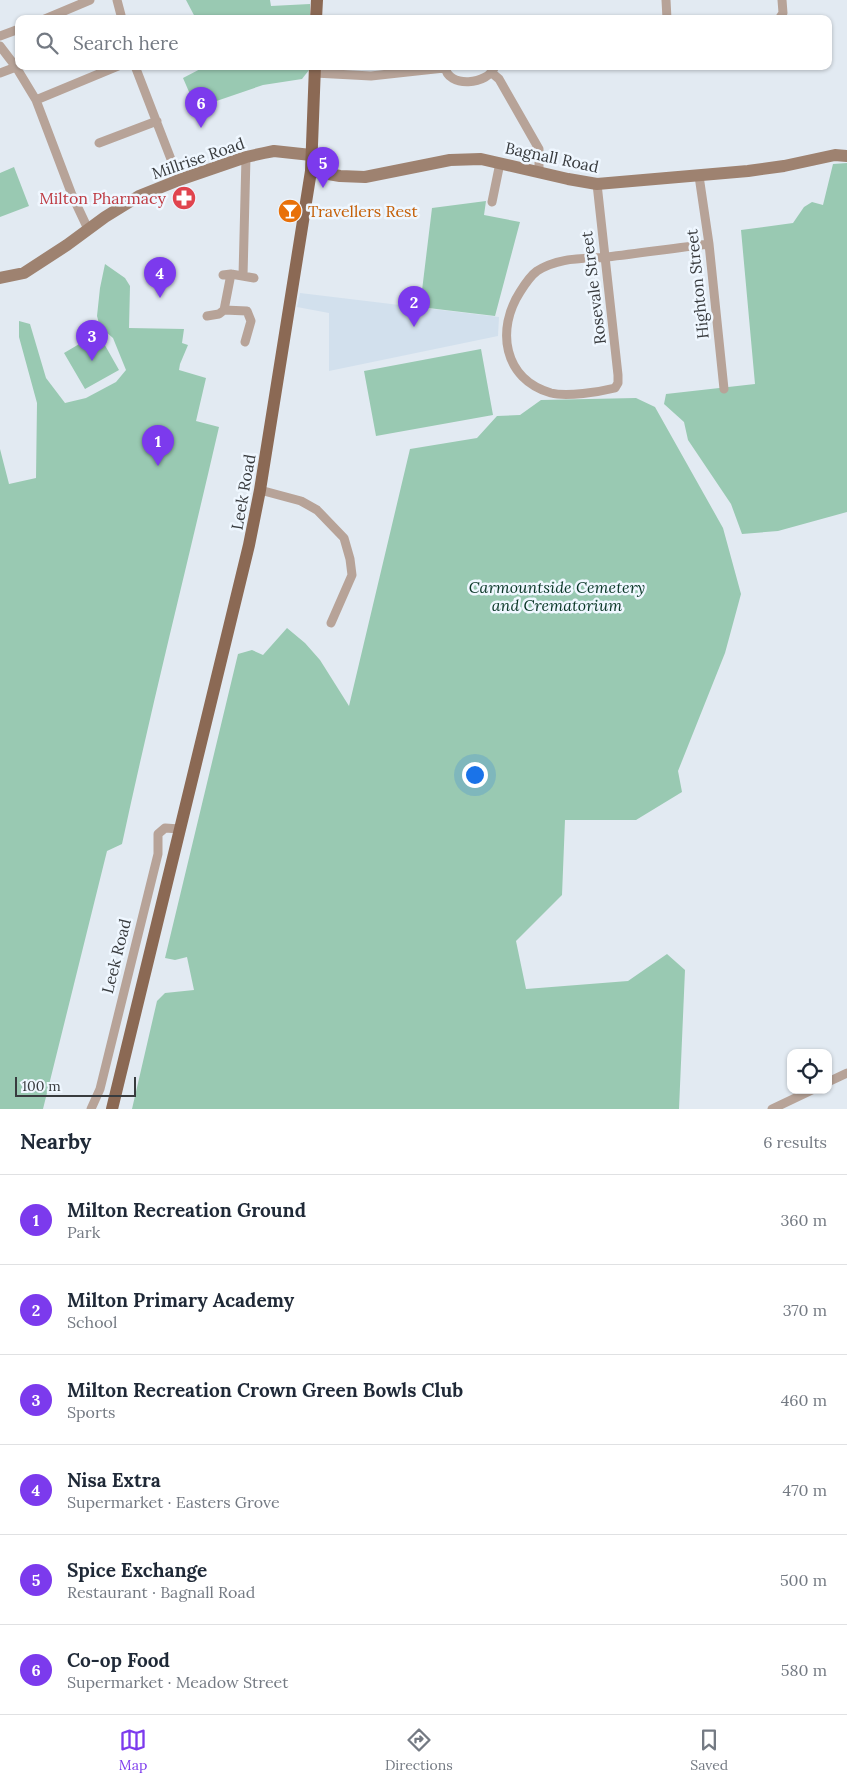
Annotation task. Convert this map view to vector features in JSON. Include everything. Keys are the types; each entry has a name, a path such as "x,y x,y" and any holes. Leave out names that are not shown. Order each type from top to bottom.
{"main road":[{"path":"316,15 317,0"},
{"name":"Leek Road","path":"112,1109 239,590 260,490 311,171 315,70"}],"street":[{"path":"54,15 90,0"},
{"path":"117,0 121,15"},
{"path":"666,0 667,15"},
{"path":"782,0 782,15"},
{"path":"0,36 15,30"},
{"path":"0,46 15,66"},
{"path":"0,73 15,67"},
{"path":"18,70 36,100 72,195 88,230"},
{"path":"36,100 108,70"},
{"path":"137,70 179,180"},
{"path":"315,70 371,76 420,70"},
{"path":"446,70 452,78 463,82 483,79 493,70"},
{"path":"494,70 539,149 539,173"},
{"path":"99,144 157,121"},
{"name":"Millrise Road","path":"0,278 24,272 139,196 179,180 246,157 274,151 311,155"},
{"name":"Bagnall Road","path":"311,171 340,176 365,177 462,158 500,162 539,173 597,184 699,176 784,166 834,155 847,156"},
{"path":"243,276 246,157"},
{"path":"492,202 500,162"},
{"name":"Highton Street","path":"699,176 709,244 724,389"},
{"name":"Rosevale Street","path":"597,184 618,375 618,383 615,388 565,394 552,393 540,389 525,379 509,358 506,335 513,303 525,284 536,272 552,264 576,258 605,257"},
{"path":"605,257 709,244"},
{"path":"224,310 227,274 254,278"},
{"path":"206,316 219,314 224,310 247,311 251,321 244,342"},
{"path":"260,490 301,501 317,510 344,538 352,575 331,623"},
{"name":"Leek Road","path":"91,1109 100,1088 158,854 158,834 164,828 180,829"},
{"path":"832,1080 847,1073"},
{"path":"772,1109 804,1094"}],"shaded area":[{"path":"300,293 499,317 498,336 329,371 329,313 297,307"}],"green space":[{"path":"186,0 270,0 271,6 310,4 310,15 194,15"},
{"path":"198,70 309,70 302,79 263,85 196,108 183,78"},
{"path":"847,163 847,512 778,531 742,534 731,504 688,440 684,422 664,404 666,394 755,384 741,230 793,223 804,207 812,202 823,205 833,164"},
{"path":"14,167 29,206 0,217 0,173"},
{"path":"486,201 484,215 520,222 495,316 420,307 432,208"},
{"path":"105,264 125,278 130,286 129,328 184,329 182,343 188,345 179,370 206,378 196,421 219,427 122,844 107,851 43,1109 0,1109 0,449 9,484 36,478 37,403 19,337 19,321 30,324 46,378 65,403 86,398 116,382 126,370 113,338 100,327 97,316"},
{"path":"98,333 119,370 85,389 64,353"},
{"path":"481,349 493,415 376,436 364,371"},
{"name":"Carmountside Cemetery and Crematorium","path":"636,398 655,407 723,528 741,594 725,653 678,771 682,792 636,820 565,820 562,895 516,941 526,989 628,981 667,954 685,970 679,1109 132,1109 157,1001 165,993 194,990 187,957 175,960 165,958 238,654 252,650 263,655 287,628 305,643 320,660 349,706 410,449 477,438 497,416 520,415 541,400"}],"place":[{"name":"Co-op Food","path":"201,128"},
{"name":"Spice Exchange","path":"323,188"},
{"name":"Milton Pharmacy","path":"184,198"},
{"name":"Travellers Rest","path":"290,211"},
{"name":"Nisa Extra","path":"160,298"},
{"name":"Milton Primary Academy","path":"414,327"},
{"name":"Milton Recreation Crown Green Bowls Club","path":"92,361"},
{"name":"Milton Recreation Ground","path":"158,466"}]}
